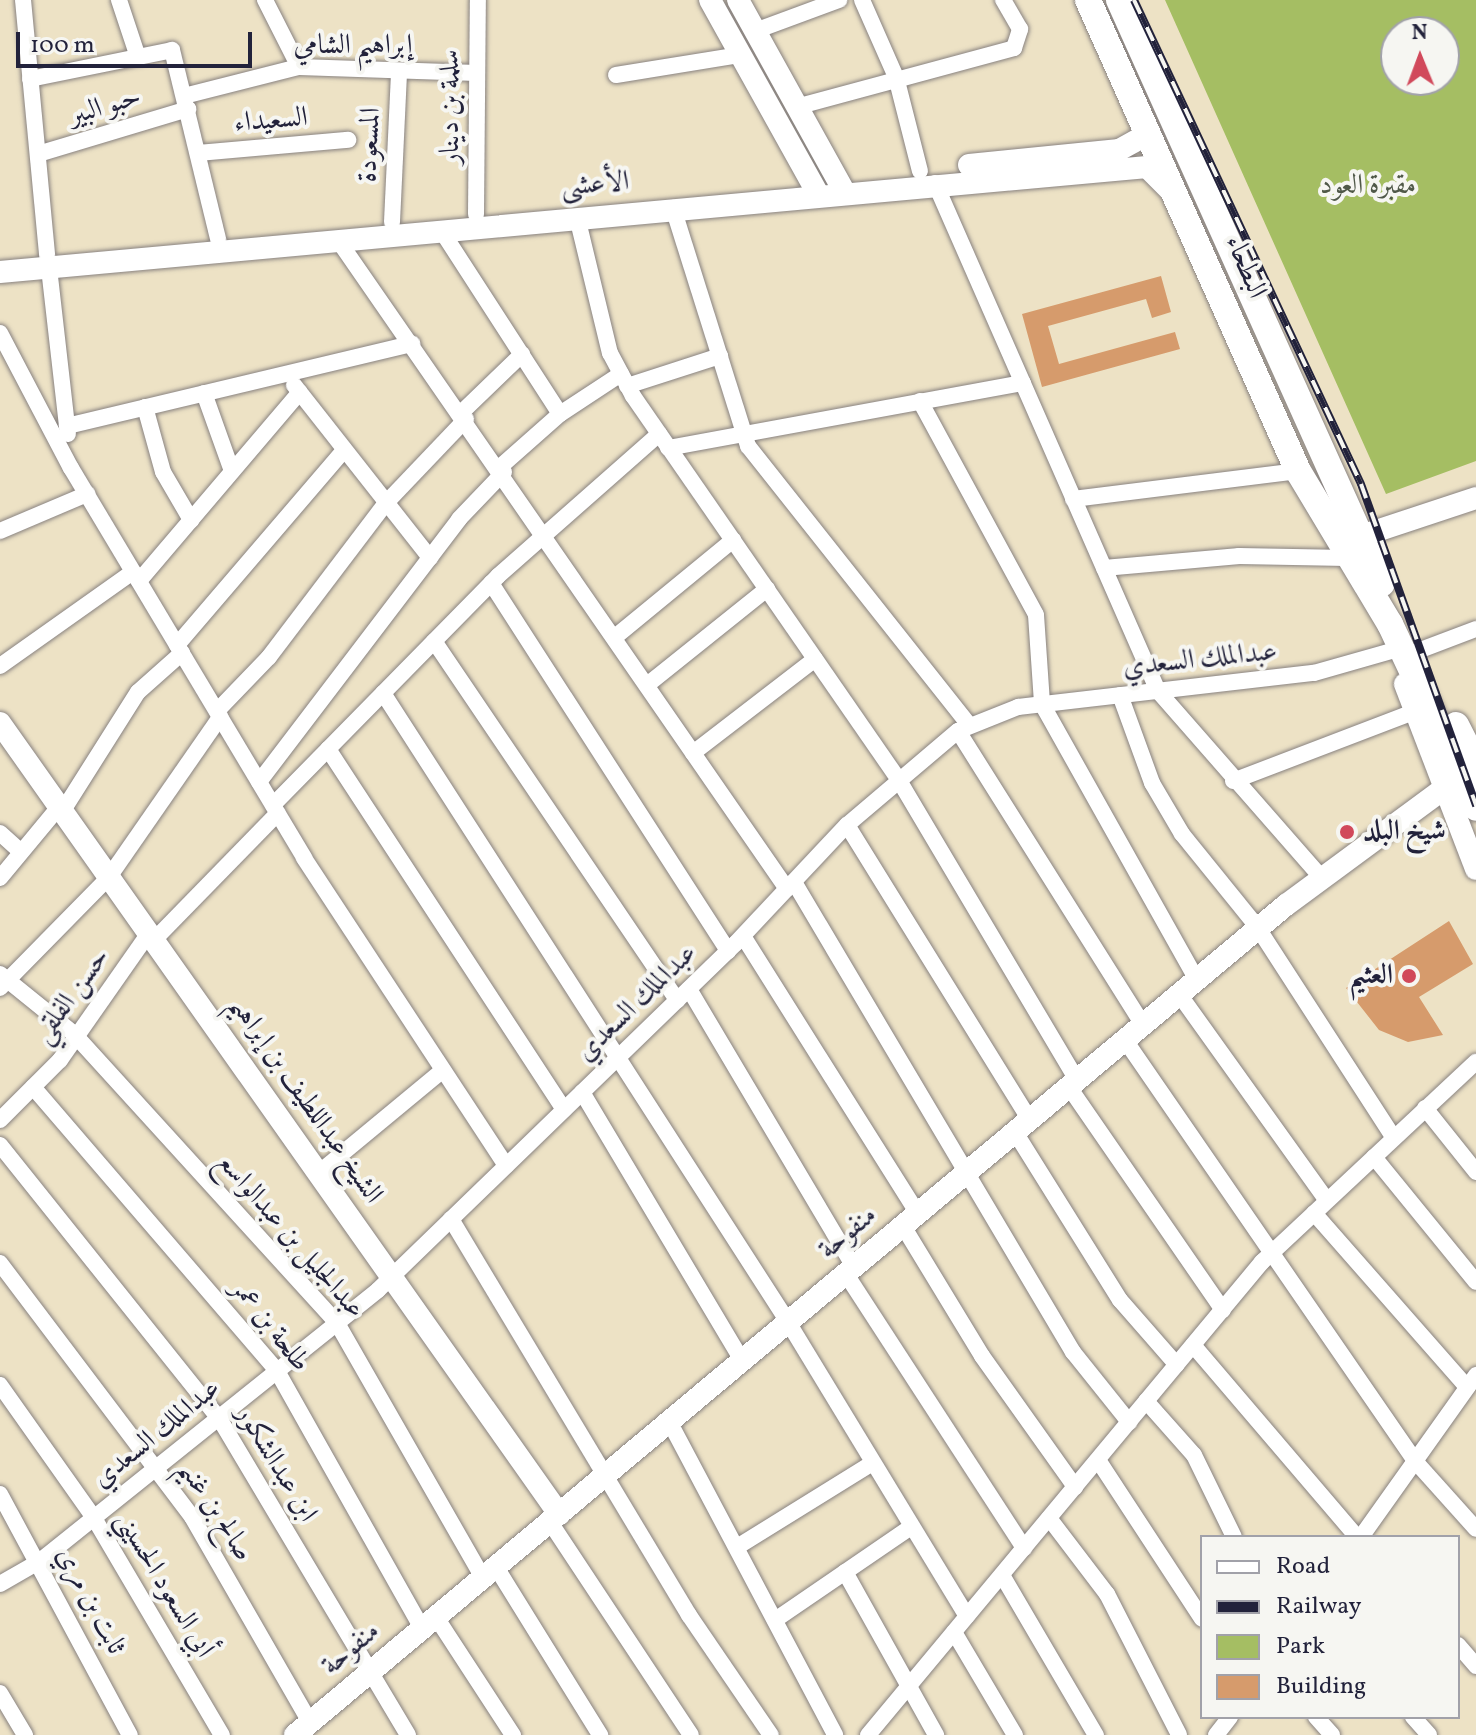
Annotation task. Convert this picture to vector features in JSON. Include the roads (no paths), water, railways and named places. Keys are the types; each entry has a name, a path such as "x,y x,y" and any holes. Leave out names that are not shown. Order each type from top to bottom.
{"main road":[{"name":"البطحاء","path":"1088,0 1181,202 1298,471 1353,548"},
{"name":"البطحاء","path":"1119,0 1353,548 1405,654"},
{"path":"1405,654 1476,764"},
{"path":"1405,654 1476,808"}],"street":[{"path":"23,0 71,468"},
{"path":"119,0 138,57"},
{"path":"265,0 299,67"},
{"name":"سلمة بن دينار","path":"476,214 478,0"},
{"path":"710,0 815,188"},
{"path":"738,0 841,185"},
{"path":"755,31 839,0"},
{"path":"862,0 896,77 928,177 1023,383 1158,691 1233,781 1321,877"},
{"path":"796,107 896,77 1014,48 1020,29 1003,0"},
{"path":"30,79 172,50 218,239"},
{"path":"616,75 740,55"},
{"name":"إبراهيم الشامي","path":"186,102 299,67 477,73"},
{"name":"المسعودة","path":"392,222 399,71"},
{"name":"حبو البير","path":"38,154 186,102"},
{"name":"الأعشى","path":"928,177 1119,150 1150,133"},
{"name":"السعيداء","path":"198,153 348,140"},
{"name":"الأعشى","path":"0,259 48,261 338,240 673,208 815,188 928,177 1147,167 1181,202"},
{"name":"الأعشى","path":"0,272 48,261 218,239 476,214 815,188"},
{"path":"673,208 748,446 963,728 1143,1025"},
{"path":"577,217 624,380 897,777 1073,1084 1223,1310"},
{"path":"441,230 560,414"},
{"path":"338,240 547,535 693,753 790,885 1073,1352 1129,1422"},
{"path":"0,333 71,468 275,809 506,1166"},
{"path":"67,426 412,344"},
{"path":"2,980 109,877 218,714 269,657 386,503 522,354"},
{"path":"259,782 430,558 502,470 560,414 624,380 720,356"},
{"path":"286,374 430,558"},
{"path":"664,441 1023,383"},
{"path":"0,666 136,576 191,520 300,392"},
{"path":"204,393 232,471"},
{"path":"920,401 1036,615 1042,704 1197,980"},
{"path":"145,407 163,472 191,520"},
{"name":"حسن الفلقي","path":"0,1120 33,1087 152,937 328,749 491,583 664,441"},
{"path":"0,878 61,810 138,692 180,649 344,450"},
{"path":"1073,499 1298,471"},
{"path":"0,531 87,494"},
{"path":"1104,568 1353,548 1476,498"},
{"path":"615,637 733,540"},
{"path":"491,583 728,951"},
{"path":"647,685 767,589"},
{"name":"عبدالملك السعدي","path":"0,1584 40,1561 392,1276 728,951 847,825 897,777 963,728 1042,704 1314,673 1405,654 1476,629"},
{"path":"434,641 683,995 1024,1548"},
{"name":"البطحاء","path":"1405,654 1416,711 1476,869"},
{"path":"693,753 815,659"},
{"path":"383,693 788,1322 871,1464 967,1616"},
{"path":"1120,695 1152,783 1182,834 1258,928 1394,1138"},
{"path":"1233,781 1416,711"},
{"name":"الشيخ عبداللطيف بن إبراهيم","path":"0,723 321,1171 554,1518"},
{"path":"328,749 564,1110"},
{"name":"منفوحة","path":"302,1729 1258,928 1321,877 1446,787"},
{"path":"847,825 1120,1300 1177,1365"},
{"path":"0,833 21,852"},
{"path":"743,936 910,1220 982,1356 1075,1487"},
{"name":"عبدالجليل بن عبدالواسع","path":"2,980 74,1034 337,1323 489,1572 600,1735"},
{"path":"1179,994 1327,1201"},
{"path":"1125,1040 1415,1461 1476,1529"},
{"path":"868,1735 1273,1252 1476,1062"},
{"path":"321,1171 443,1070"},
{"name":"طلحة بن عمر","path":"33,1087 277,1371 429,1623 513,1735"},
{"path":"582,1092 742,1360"},
{"path":"1425,1108 1476,1172"},
{"name":"ابن عبدالشكور","path":"0,1145 219,1418 368,1674 408,1735"},
{"path":"1374,1157 1476,1282"},
{"path":"1314,1213 1472,1381 1360,1535"},
{"path":"451,1219 604,1477 771,1735"},
{"name":"صالح بن غنيم","path":"0,1263 156,1468 302,1729"},
{"path":"1193,1345 1357,1535"},
{"name":"أبي السعود الحسيني","path":"3,1395 94,1518 222,1735"},
{"path":"1146,1401 1194,1455 1233,1535"},
{"path":"669,1421 835,1735"},
{"path":"1098,1460 1200,1616"},
{"path":"737,1547 871,1464"},
{"name":"ثابت بن مري","path":"0,1494 40,1561 130,1735"},
{"path":"554,1518 691,1735"},
{"path":"1049,1518 1107,1594 1179,1735"},
{"path":"775,1620 911,1527"},
{"path":"845,1572 936,1735"},
{"path":"1002,1575 1096,1735"},
{"path":"954,1632 1015,1735"},
{"path":"1460,1647 1476,1666"},
{"path":"0,1693 25,1735"},
{"path":"1216,1735 1228,1719"},
{"path":"1318,1719 1332,1735"},
{"path":"1415,1719 1429,1735"}],"railway":[{"path":"1134,0 1361,484 1476,806"}],"place":[{"name":"شيخ البلد","path":"1347,832"},
{"name":"العثيم","path":"1409,976"}],"park label":[{"name":"مقبرة العود","path":"1368,186"}]}
